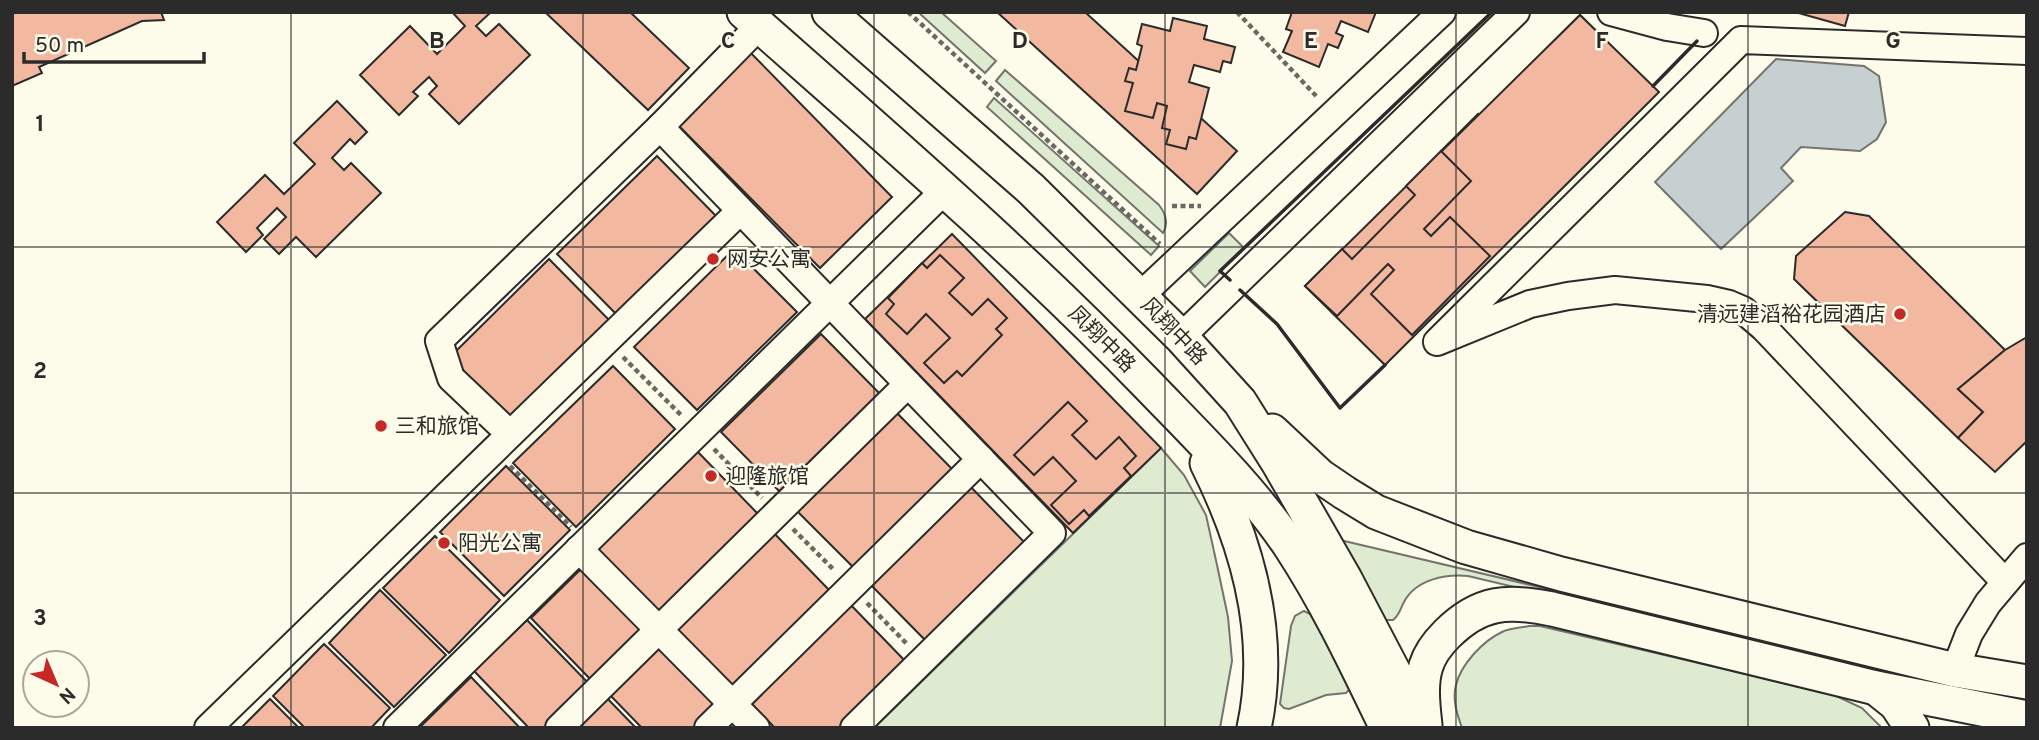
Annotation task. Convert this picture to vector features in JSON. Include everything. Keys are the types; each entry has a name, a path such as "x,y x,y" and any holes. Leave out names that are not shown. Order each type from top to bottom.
{"main road":[{"name":"风翔中路","path":"829,12 1031,189 1181,337 1240,402 1345,579 1423,728"},
{"name":"凤翔中路","path":"751,19 945,190 1096,332 1188,427 1259,506 1289,545 1324,600 1387,728"},
{"path":"1240,402 1320,476 1376,512 1418,530 1513,561 1955,670 2027,682"},
{"path":"1188,427 1237,527 1248,566 1260,635 1261,668 1254,728"},
{"path":"1423,728 1424,680 1432,652 1462,620 1495,604 1529,604 1876,688 2027,718"},
{"path":"1876,688 1896,704 1912,728"}],"street":[{"path":"1140,296 1442,12"},
{"path":"1181,337 1516,12"},
{"path":"1611,12 1667,27 1704,33"},
{"path":"502,442 451,378 439,341 660,127 751,19"},
{"path":"2005,582 1764,328 1743,310 1707,299 1615,290 1530,304 1437,342 1741,40 2027,51"},
{"path":"660,127 1052,533 854,728"},
{"path":"397,728 945,190"},
{"path":"208,728 740,211"},
{"path":"559,728 908,384"},
{"path":"708,728 981,459"},
{"path":"583,546 659,630 756,728"},
{"path":"1955,670 1969,634 1988,603 2027,556"}],"path":[{"path":"908,12 1163,246"},
{"path":"1237,12 1334,114"},
{"path":"502,442 583,546"}],"green space":[{"path":"918,12 941,12 996,61 985,73"},
{"path":"1005,70 1159,205 1166,219 1163,233 996,81"},
{"path":"994,98 1159,246 1151,255 987,107"},
{"path":"1229,233 1244,248 1205,287 1190,271"},
{"path":"1161,448 1184,475 1206,515 1228,617 1232,661 1220,728 874,728"},
{"path":"1340,540 1819,653 1822,656 1818,659 1468,576 1441,577 1424,583 1409,594 1393,620 1386,620"},
{"path":"1304,611 1310,614 1351,683 1346,693 1326,695 1289,709 1280,704 1291,626 1295,616"},
{"path":"1529,626 1540,626 1832,694 1862,708 1882,728 1462,728 1455,696 1456,685 1463,669 1480,647 1495,636"}],"shaded area":[{"path":"1776,59 1864,66 1879,76 1886,122 1877,139 1860,151 1801,147 1781,168 1793,181 1721,249 1655,182"}],"building":[{"path":"12,12 161,12 164,20 142,21 39,67 42,73 12,86"},
{"path":"452,12 491,12 476,26 486,36 499,24 530,55 459,124 429,94 437,86 429,77 413,92 418,96 399,115 360,75 410,26 437,54 465,26"},
{"path":"545,12 630,12 689,68 648,110"},
{"path":"997,12 1085,12 1237,151 1197,194"},
{"path":"1292,12 1376,12 1368,32 1341,21 1336,33 1343,36 1338,48 1328,44 1319,67 1283,52 1292,31 1286,29"},
{"path":"1795,12 1849,12 1845,26"},
{"path":"1580,15 1609,44 1562,92 1568,99 1586,81 1627,122 1548,202 1506,160 1525,142 1517,134 1471,181 1441,151 1478,114 1489,125 1553,60 1544,51"},
{"path":"1580,15 1659,92 1385,365 1305,286"},
{"path":"1173,18 1207,26 1204,39 1235,47 1231,63 1223,61 1220,72 1194,65 1189,82 1209,88 1196,139 1189,137 1186,149 1166,144 1170,130 1162,128 1167,106 1157,103 1153,118 1125,111 1133,83 1125,81 1129,68 1136,70 1142,46 1137,44 1142,24 1170,31"},
{"path":"743,45 892,197 820,268 670,117"},
{"path":"337,101 367,132 355,144 350,139 332,158 344,170 351,163 381,193 316,257 296,237 279,254 264,239 286,217 277,208 257,228 263,235 246,252 217,222 265,175 284,194 315,164 294,143"},
{"path":"1441,151 1471,181 1424,229 1431,236 1450,217 1490,256 1412,335 1371,294 1394,270 1388,264 1337,316 1305,286 1342,249 1352,259 1415,195 1406,186"},
{"path":"657,156 720,220 620,318 557,254"},
{"name":"清远建滔裕花园酒店","path":"1845,212 1869,216 2005,350 1958,389 1983,412 1958,438 1794,279 1796,256"},
{"path":"952,234 1161,448 1073,533 865,319"},
{"path":"734,249 797,312 697,410 634,347"},
{"path":"940,255 964,278 949,293 972,315 988,299 1007,318 996,329 1002,335 962,376 957,371 944,383 924,363 950,338 926,314 907,334 886,314 894,304 888,298 922,263 927,268"},
{"path":"549,259 612,323 512,421 450,357"},
{"path":"821,334 884,398 784,496 721,432"},
{"path":"2027,337 2027,441 1995,472 1958,438 1983,412 1958,389 2005,350"},
{"path":"613,366 675,429 576,527 513,463"},
{"path":"1068,402 1087,421 1072,435 1096,459 1119,437 1136,456 1124,468 1131,476 1089,516 1084,510 1069,524 1051,505 1076,481 1053,457 1034,475 1014,455"},
{"path":"894,410 956,473 857,571 794,508"},
{"path":"697,451 759,515 659,613 597,549"},
{"path":"506,466 570,530 504,596 440,532"},
{"path":"965,481 1027,545 928,643 865,579"},
{"path":"770,529 832,593 732,690 670,627"},
{"path":"435,536 500,600 449,653 383,588"},
{"path":"584,566 648,632 594,683 531,618"},
{"path":"380,590 446,655 394,707 329,643"},
{"path":"847,601 909,665 845,728 775,728 747,699"},
{"path":"527,620 591,686 547,728 529,728 474,671"},
{"path":"660,640 724,706 702,728 642,728 607,692"},
{"path":"324,644 390,708 371,728 305,728 273,696"},
{"path":"471,677 520,728 419,728"},
{"path":"603,694 636,728 569,728"},
{"path":"270,699 299,728 241,728"}],"wall":[{"path":"1230,280 1220,271 1492,12"},
{"path":"1653,86 1697,41"},
{"path":"1240,290 1277,324 1340,408 1385,365"}],"place":[{"name":"网安公寓","path":"713,259"},
{"name":"清远建滔裕花园酒店","path":"1900,314"},
{"name":"三和旅馆","path":"381,426"},
{"name":"迎隆旅馆","path":"711,476"},
{"name":"阳光公寓","path":"444,543"}]}
